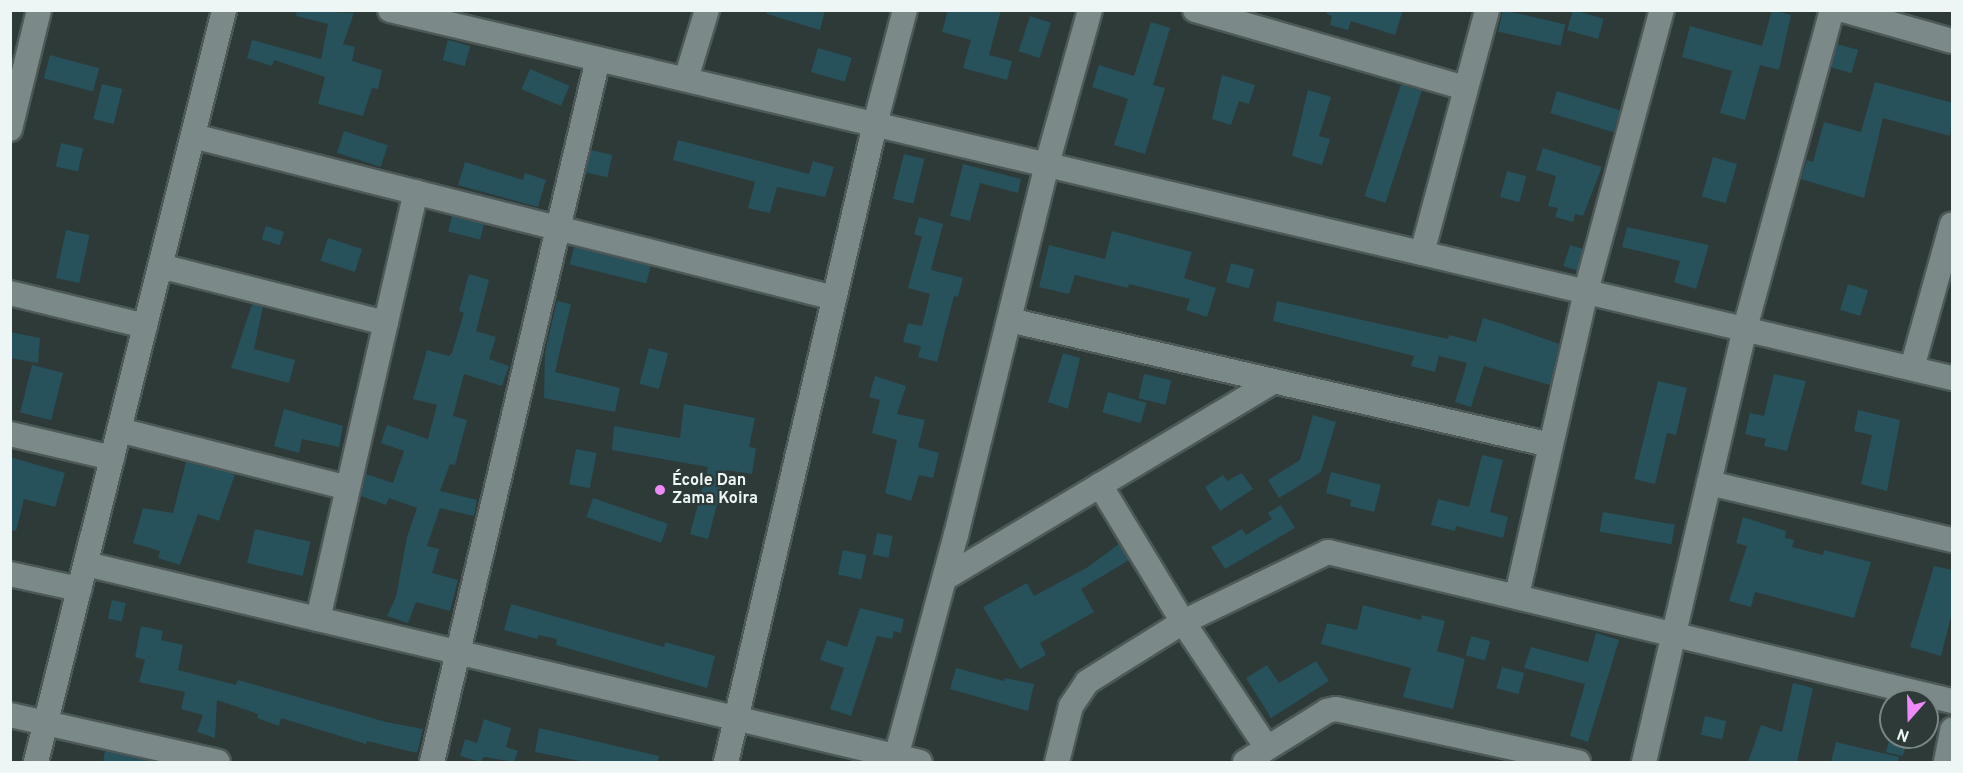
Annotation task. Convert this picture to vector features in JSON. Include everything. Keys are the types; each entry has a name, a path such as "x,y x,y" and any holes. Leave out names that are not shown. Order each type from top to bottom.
{"street":[{"path":"10,129 39,10"},
{"path":"36,762 224,10"},
{"path":"390,10 1953,378"},
{"path":"686,79 707,10"},
{"path":"726,762 874,124 905,10"},
{"path":"896,757 945,578 1047,164 1090,10"},
{"path":"1195,10 1465,88"},
{"path":"1422,253 1486,10"},
{"path":"1517,595 1586,291 1662,10"},
{"path":"1644,762 1744,328 1832,10"},
{"path":"1843,10 1953,41"},
{"path":"432,762 598,59"},
{"path":"193,136 834,298"},
{"path":"318,619 416,192"},
{"path":"1912,368 1953,224"},
{"path":"160,266 386,323"},
{"path":"10,293 145,326"},
{"path":"1009,321 1551,445"},
{"path":"945,578 1272,382"},
{"path":"119,430 348,488"},
{"path":"10,434 112,458"},
{"path":"1709,483 1953,540"},
{"path":"1100,485 1182,622 1267,748"},
{"path":"1057,762 1071,706 1087,682 1182,622 1328,552 1674,632 1953,700"},
{"path":"86,564 920,762"},
{"path":"10,574 79,589"},
{"path":"1245,762 1336,709 1485,753 1578,762"},
{"path":"10,715 218,762"},
{"path":"1946,762 1953,730"}],"building":[{"path":"297,10 354,13 343,44 355,47 352,61 382,70 378,89 372,88 363,116 318,104 325,77 274,60 272,66 247,58 252,40 321,59 328,24 296,16"},
{"path":"767,10 825,10 820,30 767,14"},
{"path":"948,10 1001,10 989,55 1012,61 1007,80 963,68 971,40 942,32"},
{"path":"1327,10 1403,10 1395,35 1351,21 1348,30 1330,25 1332,16 1327,14"},
{"path":"1503,10 1565,24 1560,46 1498,31"},
{"path":"1573,10 1604,19 1598,39 1567,30"},
{"path":"1772,10 1791,15 1779,70 1760,65 1745,120 1720,113 1732,71 1682,57 1690,26 1762,46"},
{"path":"1030,16 1051,23 1039,58 1019,51"},
{"path":"1151,22 1170,28 1153,85 1165,88 1145,154 1114,145 1128,99 1092,87 1099,65 1134,76"},
{"path":"448,40 470,46 465,66 443,60"},
{"path":"1837,44 1858,50 1852,73 1830,67"},
{"path":"818,48 852,58 845,82 811,72"},
{"path":"50,55 99,68 93,91 44,78"},
{"path":"530,69 570,86 561,106 521,89"},
{"path":"1222,75 1255,85 1249,104 1239,101 1231,125 1212,119"},
{"path":"1875,82 1953,103 1950,136 1883,118 1864,198 1801,179 1807,160 1813,162 1824,122 1861,132"},
{"path":"102,84 122,89 114,124 93,119"},
{"path":"1401,84 1422,91 1385,203 1365,196"},
{"path":"1308,90 1331,97 1319,136 1330,139 1322,165 1292,156"},
{"path":"1557,91 1620,110 1613,132 1550,113"},
{"path":"344,131 388,145 381,167 337,153"},
{"path":"678,140 809,174 813,161 834,167 825,197 777,187 770,213 748,208 755,182 673,160"},
{"path":"61,143 83,148 78,172 56,166"},
{"path":"1543,148 1602,167 1583,216 1575,214 1573,222 1555,217 1558,208 1548,206 1556,176 1536,170"},
{"path":"591,150 612,155 607,177 586,172"},
{"path":"904,154 924,159 913,204 893,199"},
{"path":"1713,157 1737,164 1726,203 1702,196"},
{"path":"465,162 523,180 525,173 546,180 538,207 458,185"},
{"path":"963,164 1021,179 1018,193 980,183 970,221 950,216"},
{"path":"1507,171 1526,176 1519,202 1500,197"},
{"path":"452,216 484,224 480,240 448,232"},
{"path":"919,217 943,224 931,270 963,278 958,297 954,296 937,362 918,357 921,346 903,342 908,323 922,326 930,294 908,288 922,237 914,234"},
{"path":"266,226 284,232 280,245 262,239"},
{"path":"1627,227 1709,245 1696,289 1674,282 1680,261 1622,247"},
{"path":"66,230 89,235 79,283 56,278"},
{"path":"1112,231 1192,252 1184,278 1216,288 1207,317 1186,310 1190,299 1129,284 1128,288 1075,275 1069,294 1039,287 1049,245 1105,259"},
{"path":"328,238 362,249 355,272 321,261"},
{"path":"1570,245 1583,249 1577,270 1564,266"},
{"path":"574,247 651,266 646,284 570,264"},
{"path":"1231,263 1254,269 1249,289 1226,282"},
{"path":"469,274 489,280 476,331 496,337 489,359 509,366 502,386 464,374 453,416 467,420 455,465 450,464 440,491 477,500 474,516 440,508 427,546 439,549 432,573 458,580 450,611 416,602 408,623 387,616 396,597 407,537 417,508 389,498 386,505 361,496 366,474 393,483 404,451 381,443 387,425 428,439 437,405 413,399 427,350 449,356 452,353 464,313 459,311"},
{"path":"1848,284 1868,290 1860,316 1840,310"},
{"path":"557,301 571,304 555,372 620,388 615,412 544,398 545,352"},
{"path":"1277,301 1448,339 1449,335 1476,342 1483,318 1506,325 1559,344 1550,385 1484,366 1471,407 1455,402 1467,363 1439,356 1435,372 1411,366 1414,356 1273,321"},
{"path":"252,304 263,307 254,349 295,360 289,383 231,368"},
{"path":"10,332 40,338 38,363 10,358"},
{"path":"649,348 668,353 659,389 639,384"},
{"path":"1063,353 1080,358 1068,409 1048,402"},
{"path":"32,365 63,373 51,420 20,413"},
{"path":"1144,374 1171,380 1166,405 1138,398"},
{"path":"1774,374 1806,381 1787,451 1764,446 1766,439 1745,434 1750,413 1764,416"},
{"path":"875,376 906,386 897,414 925,420 918,447 939,453 933,478 919,475 911,501 885,493 897,440 872,433 880,400 869,397"},
{"path":"1658,381 1687,388 1676,435 1667,433 1655,484 1634,479"},
{"path":"1108,392 1146,403 1141,423 1102,412"},
{"path":"684,404 755,418 749,447 756,448 752,474 726,470 708,539 690,534 708,467 612,450 614,426 680,438"},
{"path":"284,409 343,426 339,447 302,439 299,453 274,446"},
{"path":"1858,410 1900,420 1887,491 1861,484 1872,435 1854,431"},
{"path":"1313,415 1336,422 1321,472 1279,498 1268,480 1300,460"},
{"path":"576,449 597,453 590,488 569,484"},
{"path":"1482,455 1503,460 1490,512 1508,517 1503,538 1456,526 1455,531 1431,525 1438,499 1469,507"},
{"path":"10,457 65,473 55,507 24,499 16,531 10,530"},
{"path":"186,462 235,474 219,521 198,514 180,565 158,558 160,551 133,543 143,508 173,513"},
{"path":"1331,472 1381,485 1374,512 1350,506 1351,500 1326,493"},
{"path":"1242,473 1253,489 1220,511 1205,487 1223,475 1227,481"},
{"path":"593,498 668,524 661,543 586,517"},
{"path":"1281,505 1295,528 1225,569 1211,547 1242,529 1246,535 1272,519 1268,513"},
{"path":"1603,512 1675,525 1671,544 1600,532"},
{"path":"1743,517 1786,531 1785,538 1794,540 1792,547 1823,555 1824,550 1871,562 1854,618 1755,592 1751,607 1729,601 1747,546 1736,543"},
{"path":"255,529 311,542 303,576 247,563"},
{"path":"877,533 893,536 889,558 873,555"},
{"path":"1119,544 1129,560 1081,589 1094,612 1040,643 1046,655 1020,669 983,607 1027,583 1034,596 1088,567"},
{"path":"843,550 866,555 861,579 838,574"},
{"path":"1934,566 1953,570 1953,609 1941,656 1910,647"},
{"path":"112,600 126,603 122,621 108,619"},
{"path":"511,604 664,647 665,642 715,656 707,688 556,645 557,639 539,635 537,639 504,630"},
{"path":"1363,605 1421,620 1422,615 1445,621 1437,651 1465,659 1453,709 1403,697 1411,668 1321,644 1327,623 1357,630"},
{"path":"860,608 904,619 901,633 894,631 892,639 877,636 851,716 830,709 844,668 820,660 827,640 847,647"},
{"path":"141,626 163,631 161,640 183,645 178,670 236,685 238,680 386,722 423,729 417,753 367,741 366,744 281,718 279,726 257,718 258,714 217,700 215,738 197,732 203,715 181,709 185,692 139,682 145,660 135,657"},
{"path":"1596,633 1619,640 1588,742 1570,736 1585,684 1524,668 1531,647 1588,662"},
{"path":"1471,636 1490,641 1485,660 1466,655"},
{"path":"1316,661 1329,681 1271,718 1246,678 1267,665 1279,683"},
{"path":"1502,667 1524,673 1519,694 1496,688"},
{"path":"956,668 1004,681 1005,678 1034,684 1028,711 950,689"},
{"path":"1793,683 1813,688 1797,762 1748,762 1761,725 1782,732"},
{"path":"1705,716 1726,721 1722,739 1701,735"},
{"path":"484,719 511,728 506,747 518,751 514,762 484,757 480,762 460,756 465,739 477,743"},
{"path":"539,728 659,756 658,762 585,762 535,752"},
{"path":"1836,742 1899,757 1898,762 1831,762"},
{"path":"1887,749 1905,749 1903,756 1886,752"},
{"path":"105,751 149,761 149,762 103,762"}],"place":[{"name":"École Dan Zama Koira","path":"660,490"}]}
